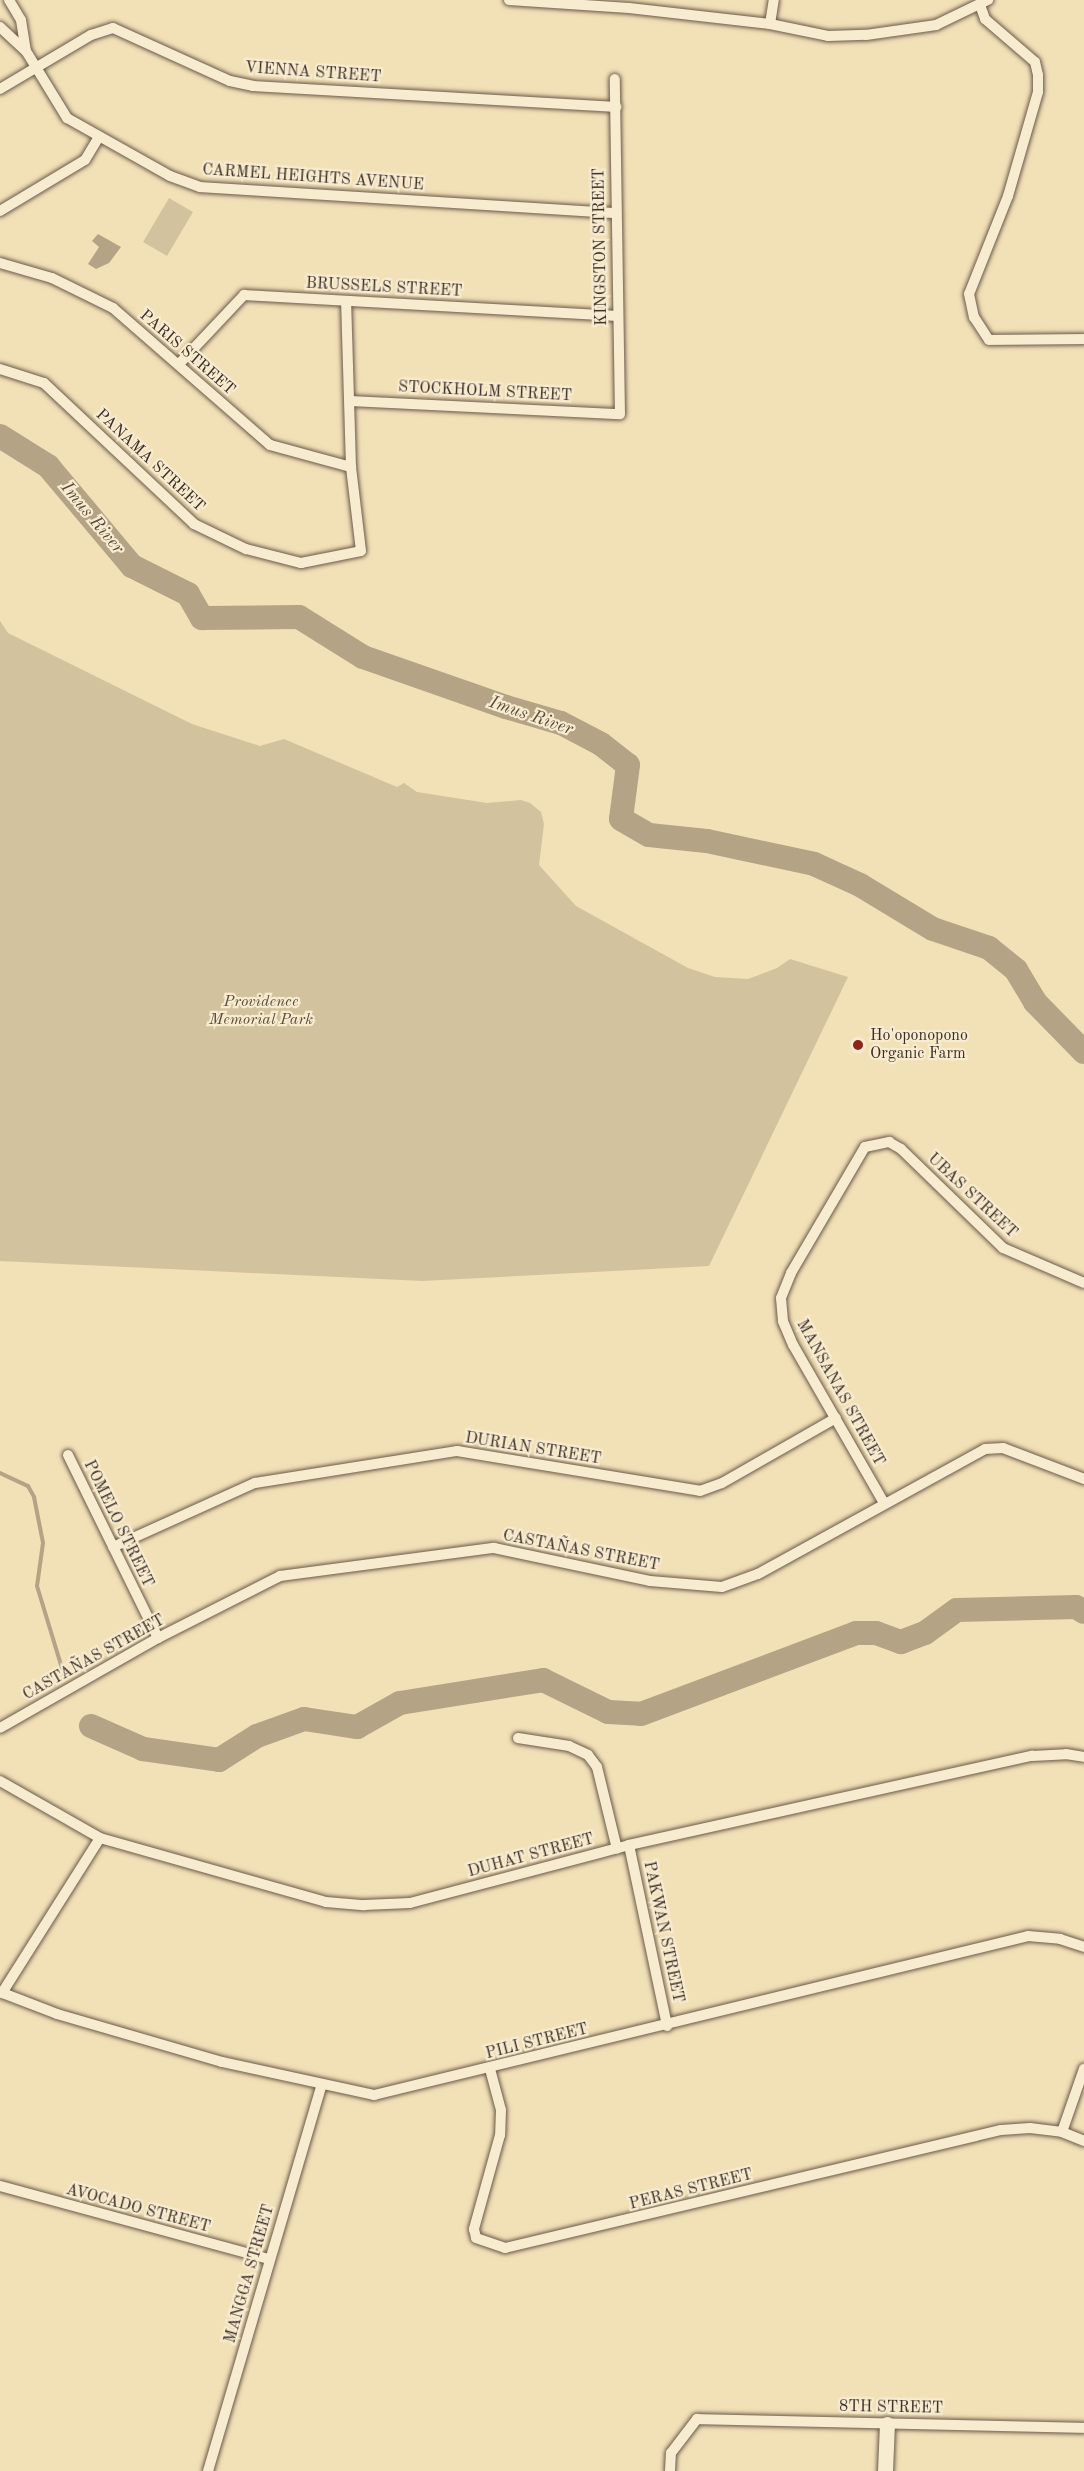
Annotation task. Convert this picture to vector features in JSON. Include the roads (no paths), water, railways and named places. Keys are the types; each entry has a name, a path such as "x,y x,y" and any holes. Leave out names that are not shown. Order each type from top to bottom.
{"street":[{"name":"CARMEL HEIGHTS AVENUE","path":"9,0 21,20 27,51 67,118 98,138 200,187 616,213"},
{"path":"509,0 770,24 796,32 866,35 936,25 984,3 985,19 1035,62 1038,92 1008,196 969,294 974,317 989,340 1084,339"},
{"path":"770,24 774,0"},
{"name":"CARMEL HEIGHTS AVENUE","path":"0,27 27,51"},
{"name":"VIENNA STREET","path":"0,89 91,35 112,28 230,81 253,86 615,107"},
{"name":"KINGSTON STREET","path":"615,79 620,414"},
{"path":"0,212 85,160 98,138"},
{"name":"PARIS STREET","path":"0,264 52,279 113,308 270,445 351,467"},
{"name":"BRUSSELS STREET","path":"179,364 244,295 617,316"},
{"path":"346,301 351,467"},
{"name":"PANAMA STREET","path":"0,369 44,383 194,524 246,549 301,563 361,551 351,467"},
{"name":"STOCKHOLM STREET","path":"350,401 620,414"},
{"name":"UBAS STREET","path":"876,1142 889,1142 901,1149 1003,1248 1084,1283"},
{"name":"MANSANAS STREET","path":"876,1142 866,1147 790,1273 782,1298 783,1321 793,1345 884,1503"},
{"name":"DURIAN STREET","path":"113,1547 255,1483 457,1451 700,1491 836,1418"},
{"name":"CASTAÑAS STREET","path":"0,1728 158,1638 280,1576 494,1548 650,1581 722,1587 758,1574 985,1449 1004,1448 1084,1479"},
{"name":"POMELO STREET","path":"68,1455 158,1638"},
{"path":"518,1738 569,1746 588,1755 597,1767 616,1849"},
{"name":"DUHAT STREET","path":"0,1781 100,1838 326,1902 364,1905 410,1903 629,1845 1032,1756 1066,1754 1084,1757"},
{"path":"1,1992 100,1838"},
{"name":"PAKWAN STREET","path":"629,1845 667,2026"},
{"name":"PILI STREET","path":"1,1992 68,2017 321,2086 374,2095 667,2026 1028,1936 1060,1939 1084,1947"},
{"name":"PERAS STREET","path":"490,2069 501,2110 500,2135 474,2229 476,2238 505,2248 1001,2130 1030,2128 1062,2132 1084,2141"},
{"path":"1062,2132 1084,2069"},
{"name":"MANGGA STREET","path":"208,2471 321,2086"},
{"name":"AVOCADO STREET","path":"0,2186 270,2259"},
{"name":"8TH STREET","path":"669,2471 671,2453 696,2419 1084,2428"},
{"path":"885,2471 887,2424"}],"waterway":[{"name":"Imus River","path":"0,436 48,466 132,566 188,594 202,618 299,617 363,657 506,707 561,723 601,744 628,765 621,819 649,835 707,841 814,864 860,885 933,929 989,948 1016,970 1035,1002 1084,1052"},
{"path":"0,1473 28,1486 34,1497 43,1543 37,1586 65,1678"},
{"path":"91,1726 143,1749 219,1760 257,1736 304,1719 357,1727 400,1703 543,1680 608,1712 641,1714 856,1633 876,1633 901,1642 925,1633 957,1610 1076,1607 1084,1612"}],"place":[{"name":"Ho'oponopono Organic Farm","path":"858,1045"}],"park label":[{"name":"Providence Memorial Park","path":"261,1011"}]}
